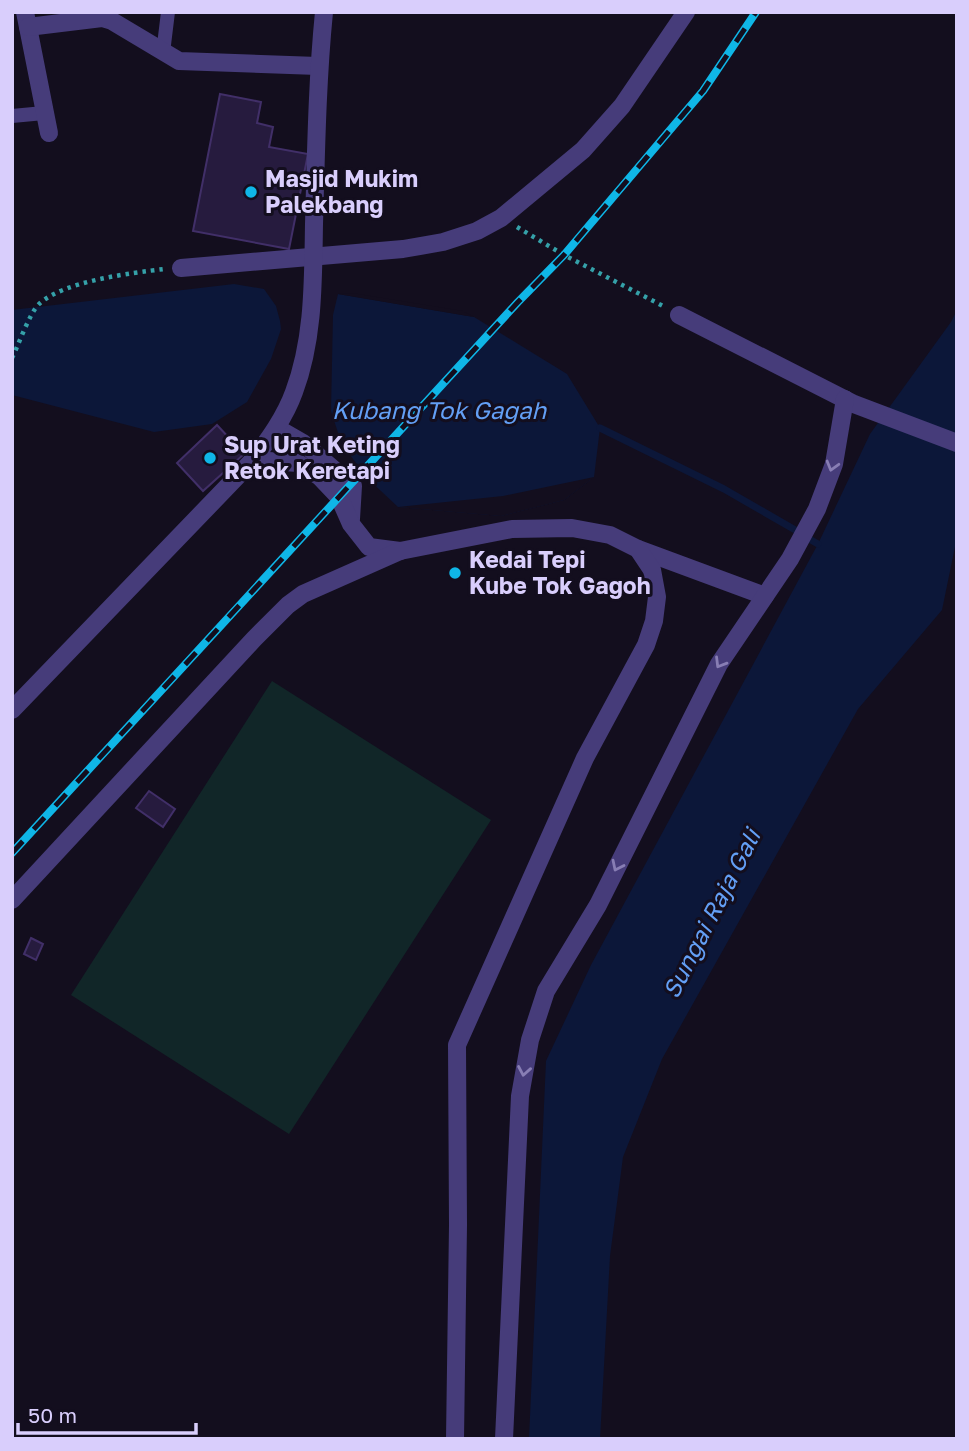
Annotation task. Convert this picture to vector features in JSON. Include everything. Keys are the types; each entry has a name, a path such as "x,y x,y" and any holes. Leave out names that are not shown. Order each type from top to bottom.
{"street":[{"path":"12,710 253,460 277,428 294,393 305,352 313,299 318,66 324,12"},
{"path":"181,268 390,251 443,242 477,231 501,218 583,150 622,106 686,12"},
{"path":"49,134 26,19 102,18 163,53 183,61 318,66"},
{"path":"680,315 849,402 957,443"},
{"path":"504,1439 520,1096 530,1040 546,991 598,905 719,664 790,559 817,509 834,464 849,402"},
{"path":"277,428 303,443 353,486 351,524"},
{"path":"253,460 298,463 320,477 339,497 351,524 369,547 400,551"},
{"path":"12,900 288,605 303,594 400,551 512,529 572,528 610,535 638,549 765,596"},
{"path":"455,1439 457,1045 585,758 646,645 654,621 657,597 652,570 638,549"}],"lane":[{"path":"163,53 168,12"},
{"path":"12,116 44,113"}],"path":[{"path":"501,218 564,255 680,315"},
{"path":"12,358 37,306 68,289 105,279 181,268"}],"green space":[{"path":"272,681 491,820 289,1134 71,995"}],"water":[{"path":"234,284 264,289 276,306 281,329 271,359 247,402 212,424 154,432 12,395 12,310"},
{"name":"Kubang Tok Gagah","path":"338,294 474,317 567,374 600,428 594,477 564,500 501,516 398,507 365,476 341,442 331,411 333,315"},
{"name":"Sungai Raja Gali","path":"957,310 957,537 942,610 858,709 662,1059 623,1157 610,1256 600,1439 529,1439 546,1061 591,965 818,544 870,434"}],"pier":[{"path":"352,293 463,311 474,317 338,294"},
{"path":"594,477 564,500 501,516 398,507 503,496"}],"building":[{"name":"Masjid Mukim Palekbang","path":"220,94 261,102 257,123 273,127 269,147 308,154 289,249 193,231"},
{"name":"Sup Urat Keting Retok Keretapi","path":"217,425 244,454 203,491 177,463"},
{"path":"149,791 175,809 163,827 136,808"},
{"path":"31,938 43,944 36,960 24,954"}],"waterway":[{"path":"600,428 724,489 797,531"},
{"path":"811,540 818,544"}],"railway":[{"path":"12,853 564,255 703,91 756,12"}],"place":[{"name":"Masjid Mukim Palekbang","path":"251,192"},
{"name":"Sup Urat Keting Retok Keretapi","path":"210,458"},
{"name":"Kedai Tepi Kube Tok Gagoh","path":"455,573"}]}
